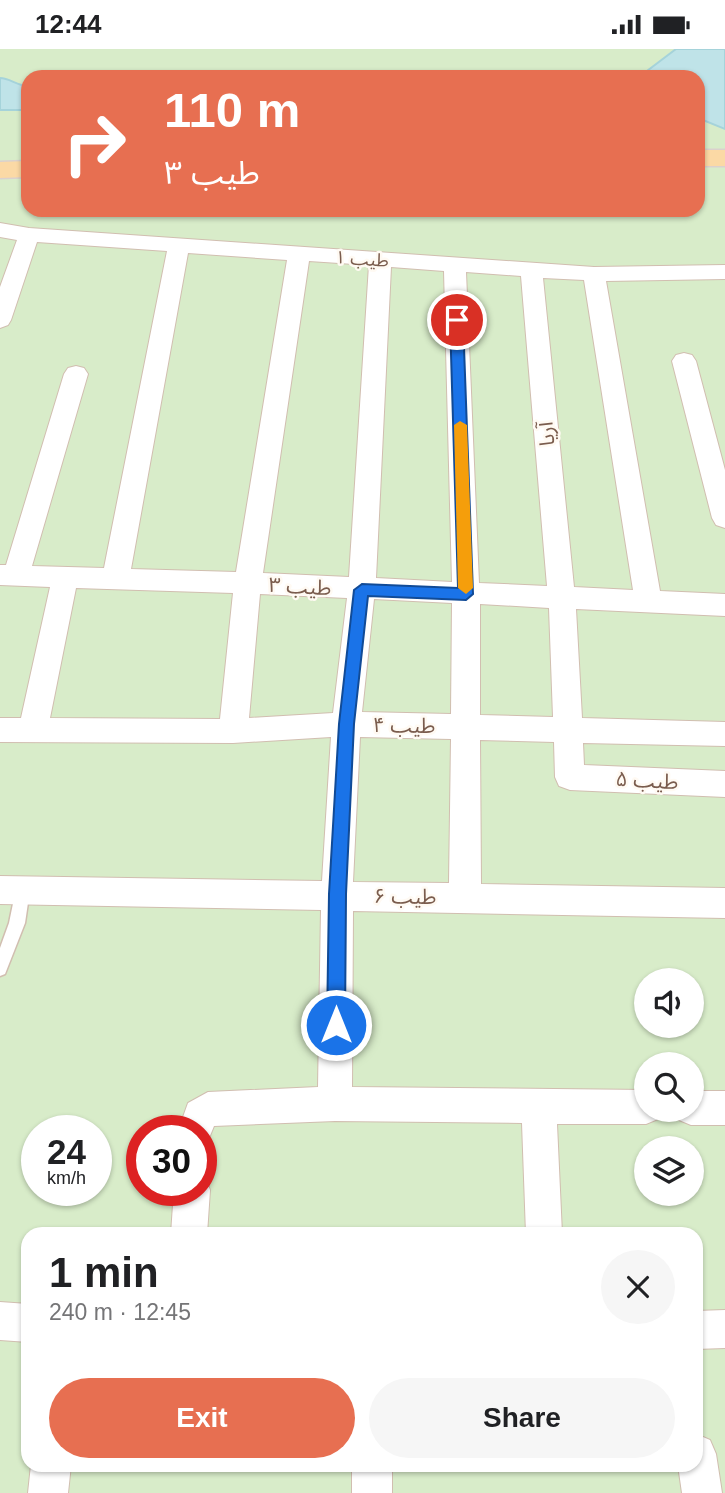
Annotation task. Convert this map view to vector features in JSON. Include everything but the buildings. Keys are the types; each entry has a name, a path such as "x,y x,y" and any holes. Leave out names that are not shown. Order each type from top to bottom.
{"main road":[{"path":"705,158 725,158"},
{"path":"0,170 21,169"},
{"path":"0,192 21,192"}],"street":[{"name":"طیب ۱","path":"0,229 29,235 594,274 725,272"},
{"path":"0,320 29,235"},
{"path":"115,580 180,245"},
{"path":"233,731 248,583 299,255"},
{"path":"335,1104 337,894 346,724 362,590 380,260"},
{"path":"455,265 466,594 463,725 465,897"},
{"name":"آریا","path":"531,269 562,599 570,776"},
{"path":"594,274 648,602"},
{"path":"684,361 725,518"},
{"path":"8,575 76,374"},
{"name":"طیب ۳","path":"8,575 725,605"},
{"path":"33,732 65,578"},
{"name":"طیب ۴","path":"0,730 233,731 346,724 725,734"},
{"name":"طیب ۵","path":"570,776 725,784"},
{"name":"طیب ۶","path":"11,890 725,903"},
{"path":"200,1115 208,1109 335,1104 634,1107"},
{"path":"539,1105 544,1227"},
{"path":"704,1108 725,1108"},
{"path":"189,1227 190,1206"},
{"path":"0,1321 21,1322"},
{"path":"703,1330 725,1329"},
{"path":"48,1493 50,1472"},
{"path":"372,1472 372,1493"},
{"path":"699,1472 702,1493"}],"lane":[{"path":"0,969 17,923 11,890"}],"green space":[{"path":"0,49 725,49 725,1493 0,1493"}],"water":[{"path":"676,49 725,49 725,129 705,121 705,70 648,70"},
{"path":"0,78 21,85 21,110 0,110"}],"slow traffic":[{"path":"460,425 466,588"}],"route":[{"path":"336,1025 337,894 346,724 362,590 466,594 457,320"}]}
